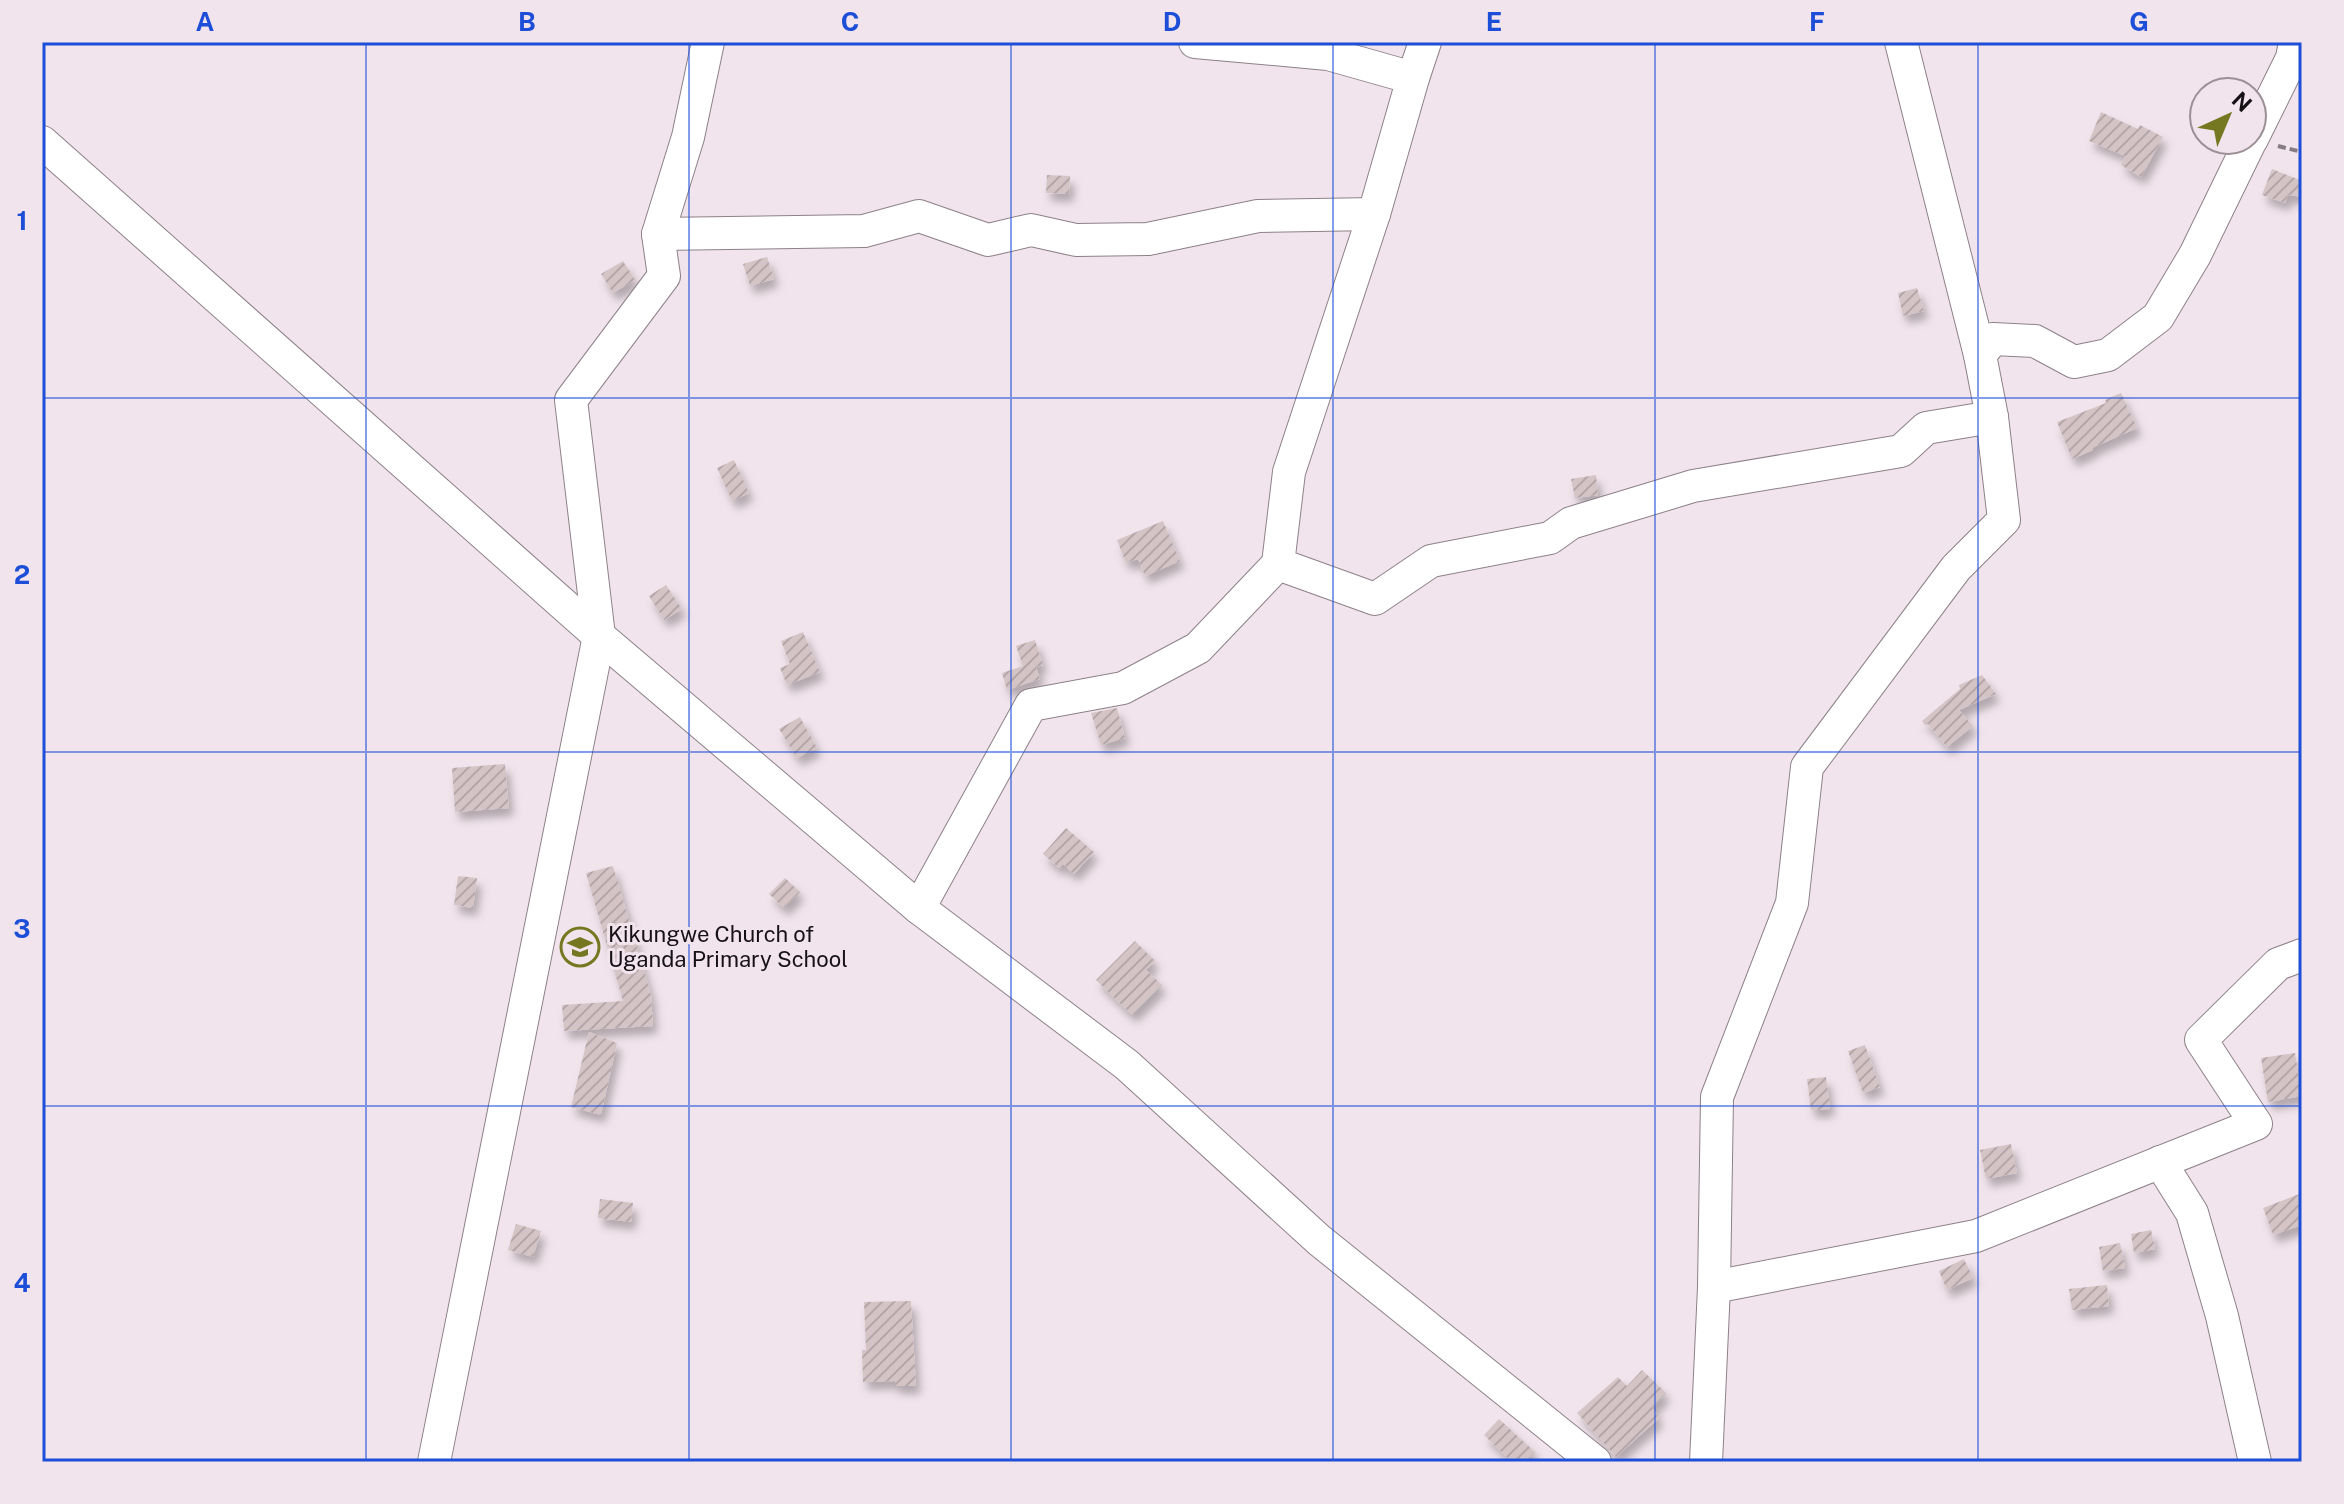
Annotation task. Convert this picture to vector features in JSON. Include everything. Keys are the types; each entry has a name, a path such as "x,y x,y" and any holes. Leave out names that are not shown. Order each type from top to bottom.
{"street":[{"path":"434,1462 599,636 571,400 664,276 658,234 688,137 708,42"},
{"path":"1195,42 1328,54 1413,78"},
{"path":"919,908 1031,705 1123,688 1198,648 1278,564 1289,472 1374,214 1425,42"},
{"path":"1706,1462 1714,1287 1717,1097 1792,903 1807,767 1956,568 2004,520 1992,417 1980,355 1901,42"},
{"path":"2268,107 2292,58 2295,42"},
{"path":"42,142 599,636 919,908 1127,1065 1319,1240 1595,1462"},
{"path":"1980,355 1993,339 2035,341 2074,362 2108,355 2158,317 2195,255 2244,156"},
{"path":"658,234 864,231 919,216 988,240 1031,230 1076,240 1148,239 1258,216 1374,214"},
{"path":"1278,564 1375,599 1431,561 1550,538 1571,523 1693,486 1901,451 1926,428 1992,417"},
{"path":"1714,1287 1976,1236 2256,1124 2201,1040 2278,964 2302,955"},
{"path":"2160,1162 2192,1213 2222,1316 2255,1462"}],"building":[{"path":"2101,112 2138,129 2140,125 2163,137 2141,177 2121,165 2125,156 2089,141"},
{"path":"2272,169 2302,181 2302,197 2288,195 2285,203 2262,195"},
{"path":"1047,175 1070,176 1069,194 1046,193"},
{"path":"767,257 774,279 750,286 743,264"},
{"path":"623,261 635,280 613,293 601,274"},
{"path":"1917,288 1924,311 1903,316 1898,293"},
{"path":"2121,393 2137,428 2072,459 2057,422 2106,403 2105,400"},
{"path":"734,460 749,493 732,501 717,468"},
{"path":"1596,475 1598,495 1575,498 1571,479"},
{"path":"1163,521 1180,561 1145,576 1138,559 1126,563 1117,540"},
{"path":"666,585 682,609 664,620 649,596"},
{"path":"803,632 820,672 787,685 780,668 790,664 781,641"},
{"path":"1035,640 1043,665 1036,667 1040,679 1007,690 1002,673 1023,666 1016,646"},
{"path":"1982,675 1996,694 1959,710 1973,726 1947,747 1922,721 1960,689 1959,685"},
{"path":"1117,708 1125,738 1101,745 1091,713"},
{"path":"800,717 817,748 797,758 779,729"},
{"path":"505,764 509,808 455,812 452,768"},
{"path":"1066,828 1094,852 1074,874 1063,864 1059,868 1043,854"},
{"path":"613,866 651,995 653,1026 564,1031 562,1005 623,1001 586,873"},
{"path":"458,876 477,878 473,908 454,905"},
{"path":"785,878 800,892 784,908 769,894"},
{"path":"1135,941 1155,961 1146,970 1162,985 1132,1015 1096,980"},
{"path":"589,1032 617,1043 601,1115 571,1107"},
{"path":"1865,1045 1880,1087 1863,1093 1848,1051"},
{"path":"2295,1053 2302,1096 2268,1102 2261,1058"},
{"path":"1826,1077 1830,1109 1811,1110 1807,1079"},
{"path":"2011,1144 2017,1173 1986,1179 1980,1150"},
{"path":"2302,1193 2302,1225 2273,1235 2263,1208"},
{"path":"600,1199 633,1203 631,1222 598,1218"},
{"path":"516,1224 541,1231 533,1257 508,1250"},
{"path":"2151,1230 2155,1249 2134,1253 2131,1234"},
{"path":"2120,1243 2125,1268 2103,1271 2099,1247"},
{"path":"1964,1259 1973,1278 1947,1290 1939,1271"},
{"path":"2107,1285 2109,1306 2072,1310 2069,1289"},
{"path":"911,1301 916,1386 895,1386 895,1381 863,1382 862,1350 866,1350 864,1302"},
{"path":"1642,1370 1666,1393 1652,1408 1659,1418 1616,1457 1577,1413 1618,1377 1627,1386"},
{"path":"1499,1419 1535,1452 1525,1462 1512,1462 1484,1435"}],"place":[{"name":"Kikungwe Church of Uganda Primary School","path":"580,947"}]}
